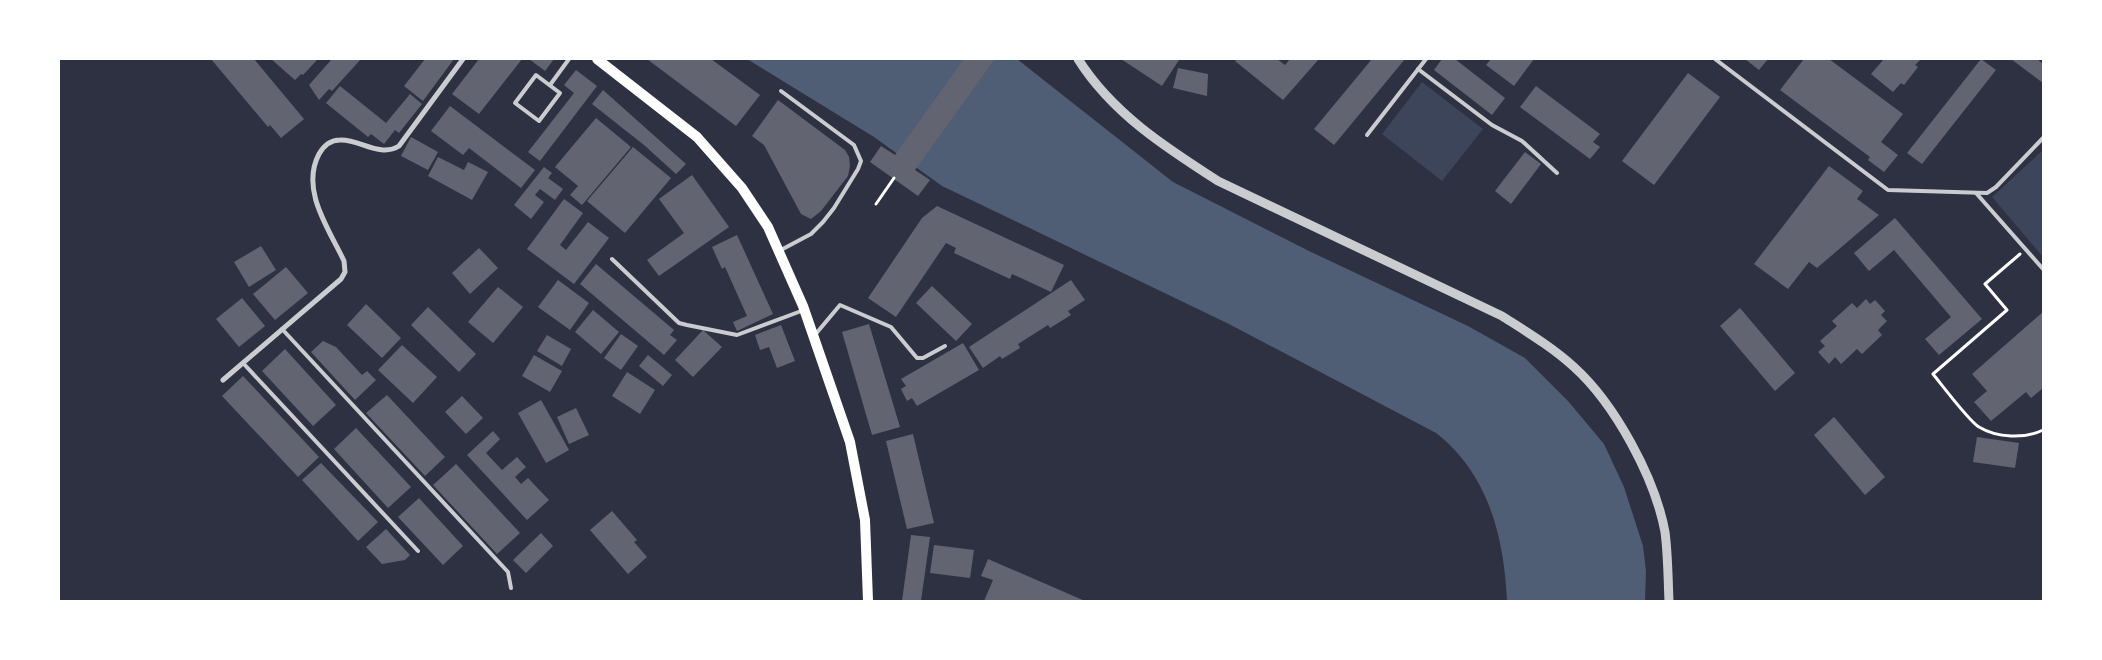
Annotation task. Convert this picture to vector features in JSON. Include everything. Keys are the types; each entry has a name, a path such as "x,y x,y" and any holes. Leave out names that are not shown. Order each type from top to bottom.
{"main road":[{"path":"597,59 682,123 715,155 760,213 779,251 804,310 838,402 855,460 865,520 868,601"}],"street":[{"path":"223,380 341,279 345,272 344,261 315,198 312,184 314,163 322,149 330,142 340,139 384,150 399,146 463,59"},
{"path":"1078,59 1101,92 1128,118 1197,167 1245,194 1502,316 1574,367 1599,395 1629,438 1652,487 1665,534 1669,601"}],"lane":[{"path":"550,85 569,59"},
{"path":"1367,135 1426,59"},
{"path":"1715,59 1888,190 1987,193 1996,187 2043,138"},
{"path":"1418,69 1492,125 1522,141 1557,173"},
{"path":"536,75 550,85 560,93 539,121 515,104 536,75"},
{"path":"779,251 811,234 823,222 844,193 861,161 854,145 781,91"},
{"path":"1976,193 2043,269"},
{"path":"612,259 679,323 737,335 804,310"},
{"path":"814,336 840,305 891,327 917,358 923,358 945,346"},
{"path":"282,329 508,572 511,588"},
{"path":"243,363 418,551"}],"path":[{"path":"876,204 894,178"},
{"path":"2026,249 1985,284 2007,310 1933,374 1978,427 1995,433 2021,436 2043,430"}],"shaded area":[{"path":"747,59 1017,59 1173,182 1309,251 1468,326 1525,358 1568,401 1604,444 1624,487 1643,546 1646,571 1645,601 1507,601 1502,554 1490,509 1481,488 1469,468 1454,449 1436,433 1229,324 942,186 874,137"},
{"path":"1422,82 1483,129 1442,181 1382,134"},
{"path":"2043,150 2043,257 1992,197"}],"building":[{"path":"211,59 254,59 304,119 281,138 270,125 268,127"},
{"path":"271,59 317,60 303,75 301,74 295,80"},
{"path":"332,59 361,59 332,91 329,89 319,100 309,85"},
{"path":"425,59 454,59 423,101 404,86"},
{"path":"479,59 522,59 479,114 452,94"},
{"path":"529,59 554,59 545,71"},
{"path":"647,59 711,59 760,95 736,126"},
{"path":"964,59 995,59 915,170 930,180 918,196 870,162 881,146 895,155"},
{"path":"1121,59 1176,59 1179,60 1162,86"},
{"path":"1237,59 1277,59 1285,65 1290,59 1319,59 1283,100 1235,61"},
{"path":"1372,59 1405,59 1334,145 1314,129"},
{"path":"1442,59 1455,59 1505,98 1492,115 1434,70"},
{"path":"1491,59 1534,59 1514,86 1486,65"},
{"path":"1745,59 1768,59 1759,70"},
{"path":"1804,59 1829,59 1903,114 1881,142 1898,155 1884,172 1868,160 1870,157 1780,90"},
{"path":"1884,59 1921,59 1915,65 1918,67 1904,85 1901,83 1893,92 1871,74"},
{"path":"1981,59 1996,70 1922,164 1907,153"},
{"path":"2011,59 2037,59 2043,64 2043,83"},
{"path":"1178,68 1208,74 1207,96 1173,88"},
{"path":"576,70 597,86 540,161 528,152 574,93 564,85"},
{"path":"1688,73 1720,97 1654,185 1622,161"},
{"path":"340,86 386,123 410,94 422,104 399,133 395,130 384,144 371,134 368,137 326,103"},
{"path":"1536,86 1600,134 1593,142 1600,147 1590,159 1520,107"},
{"path":"603,90 686,164 676,174 644,145 592,104"},
{"path":"778,100 845,150 849,157 848,176 821,211 811,219 801,214 764,145 752,136"},
{"path":"450,106 535,170 521,188 469,148 463,155 431,131"},
{"path":"596,118 631,147 582,205 570,195 578,186 555,167"},
{"path":"411,137 438,152 428,170 401,156"},
{"path":"633,147 671,178 625,233 587,201"},
{"path":"1525,152 1541,164 1511,204 1495,191"},
{"path":"438,157 464,170 468,162 488,172 472,200 428,176"},
{"path":"1829,166 1863,191 1857,199 1879,215 1817,268 1809,262 1788,289 1754,264"},
{"path":"544,167 552,173 548,178 563,189 555,200 540,189 535,195 544,202 531,219 514,205"},
{"path":"692,175 729,227 659,276 647,260 684,233 659,199"},
{"path":"564,199 583,213 560,245 566,250 588,222 609,238 574,284 527,249"},
{"path":"937,206 1064,265 1051,292 1012,274 1010,279 954,253 956,248 946,243 896,317 868,298 922,218"},
{"path":"1895,218 1982,319 1939,355 1925,339 1951,317 1894,250 1869,271 1854,253"},
{"path":"737,235 773,314 737,331 733,322 747,316 725,267 722,269 712,247"},
{"path":"261,246 276,270 249,287 234,262"},
{"path":"479,248 498,268 470,294 452,273"},
{"path":"596,264 674,330 670,335 677,340 664,355 580,284"},
{"path":"286,267 308,293 275,320 253,294"},
{"path":"558,280 589,303 570,330 538,307"},
{"path":"1071,280 1085,300 1068,311 1071,315 1050,328 1048,325 1018,344 1020,348 1002,359 1000,356 983,368 969,347"},
{"path":"932,286 972,324 956,341 916,303"},
{"path":"498,287 523,307 493,343 468,322"},
{"path":"242,298 265,326 239,347 216,319"},
{"path":"1866,299 1870,304 1875,300 1885,311 1881,315 1887,321 1878,330 1882,335 1862,354 1857,349 1841,364 1835,357 1829,364 1818,352 1825,346 1820,341 1837,326 1832,321 1852,303 1857,308"},
{"path":"366,304 401,338 382,358 347,325"},
{"path":"428,307 476,354 459,372 411,325"},
{"path":"1740,308 1795,373 1775,391 1720,326"},
{"path":"593,310 619,332 601,354 575,332"},
{"path":"2043,312 2043,388 2031,398 2026,392 1991,421 1974,402 1987,391 1972,374"},
{"path":"869,324 900,427 872,435 842,332"},
{"path":"781,325 795,361 777,368 769,347 760,350 755,335"},
{"path":"703,330 722,347 693,377 675,360"},
{"path":"621,334 638,346 621,370 604,358"},
{"path":"547,335 571,349 562,366 537,351"},
{"path":"323,341 336,347 362,375 367,371 376,380 355,400 311,352"},
{"path":"963,343 979,370 917,406 912,398 907,401 901,389 906,386 901,379"},
{"path":"402,345 437,377 413,403 378,370"},
{"path":"285,349 336,405 313,426 262,371"},
{"path":"534,355 562,371 550,392 522,376"},
{"path":"648,355 672,375 663,386 639,366"},
{"path":"627,372 655,390 640,414 612,396"},
{"path":"243,376 319,457 298,477 222,396"},
{"path":"387,395 445,457 425,476 366,413"},
{"path":"462,396 483,418 466,434 445,412"},
{"path":"541,400 569,450 546,463 518,413"},
{"path":"576,408 589,435 569,444 557,417"},
{"path":"1834,417 1885,477 1865,495 1814,435"},
{"path":"356,428 411,487 388,508 334,449"},
{"path":"493,431 500,439 486,453 502,470 517,457 526,467 515,477 521,484 528,478 549,500 527,520 467,455"},
{"path":"913,434 934,523 907,529 886,441"},
{"path":"1977,437 2019,443 2015,468 1973,462"},
{"path":"321,463 378,522 358,541 302,480"},
{"path":"456,464 520,533 497,554 433,485"},
{"path":"419,498 463,546 443,565 398,517"},
{"path":"612,511 637,540 634,542 647,557 628,574 590,530"},
{"path":"386,529 410,555 405,560 382,564 366,547"},
{"path":"541,533 553,546 526,573 513,560"},
{"path":"911,535 930,537 921,601 902,601"},
{"path":"934,545 974,550 970,578 930,573"},
{"path":"988,559 1085,601 984,601 993,580 981,576"}]}
